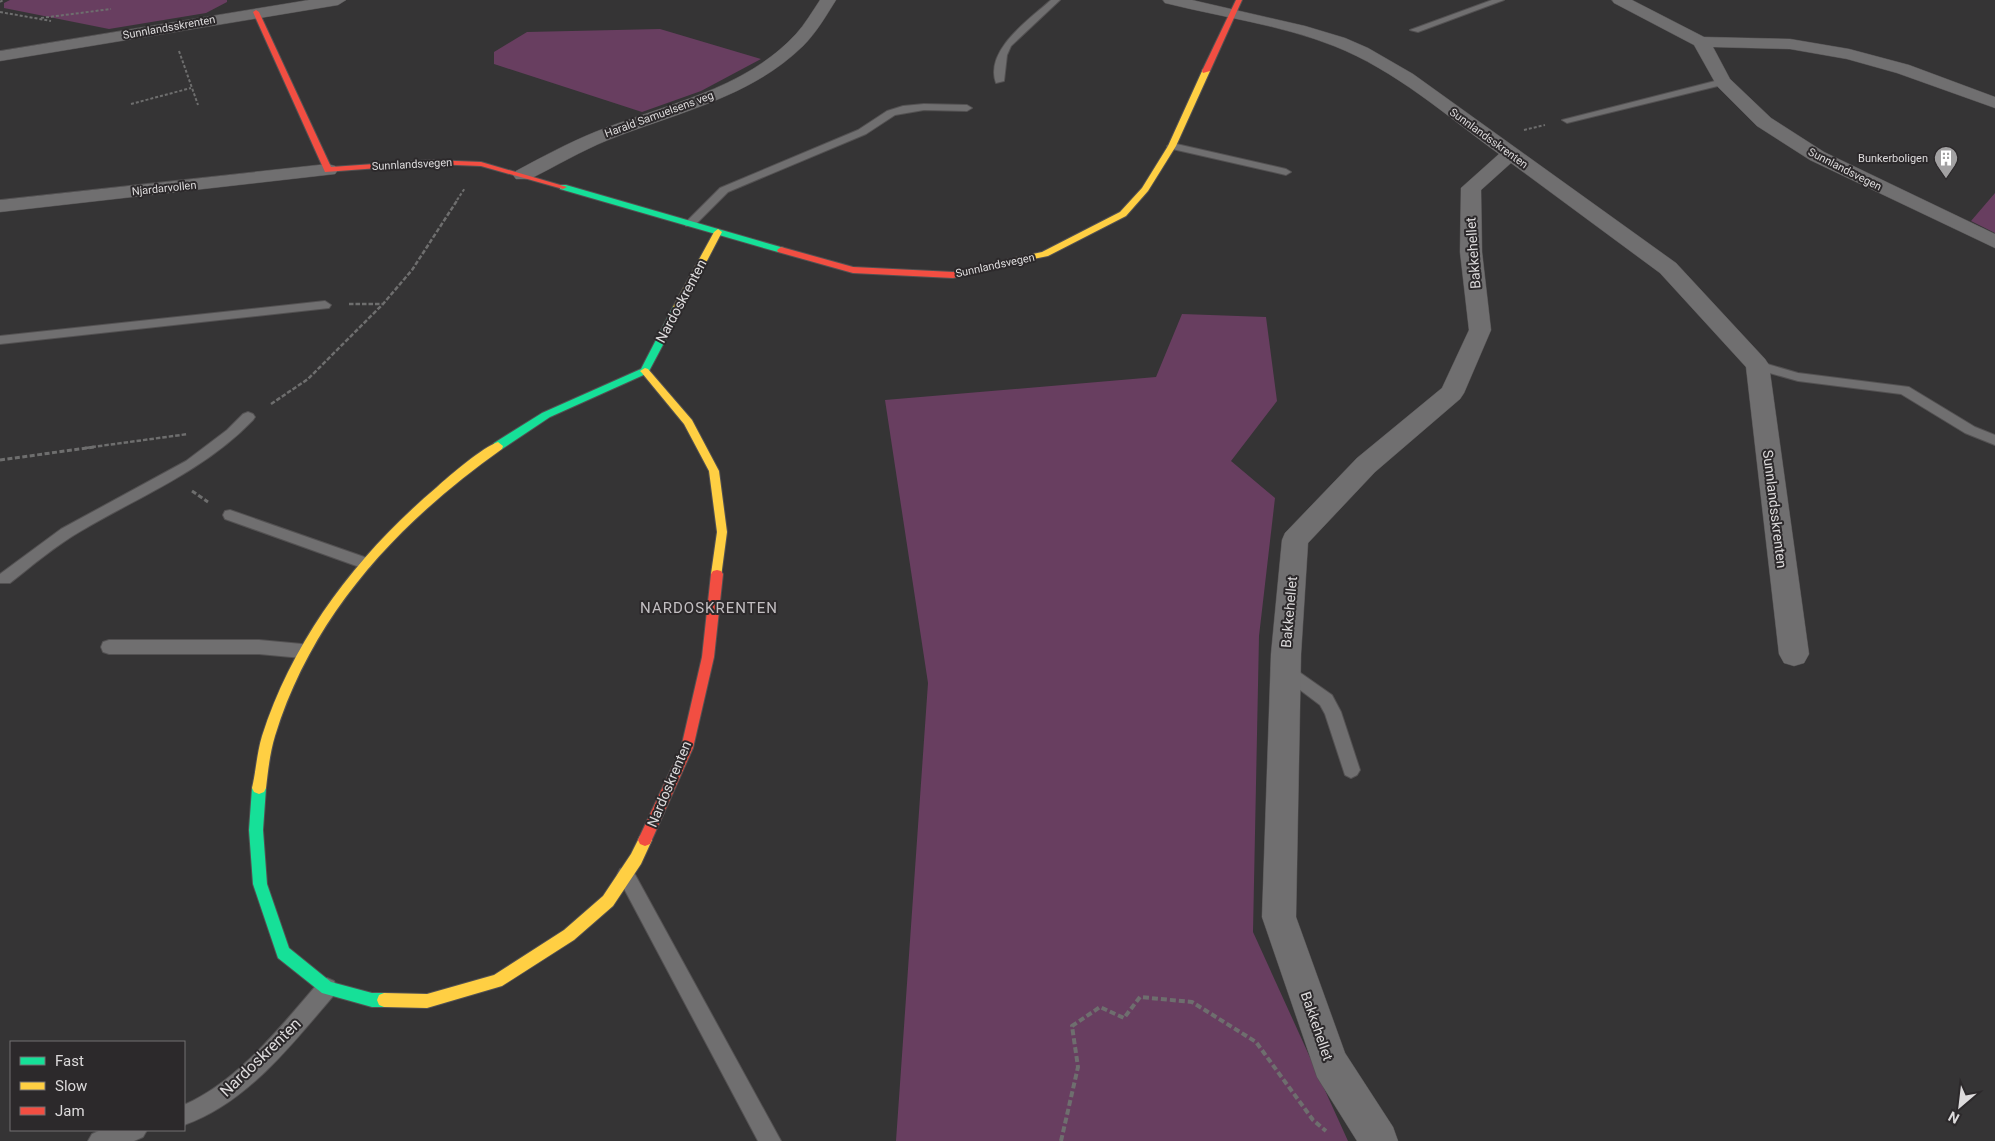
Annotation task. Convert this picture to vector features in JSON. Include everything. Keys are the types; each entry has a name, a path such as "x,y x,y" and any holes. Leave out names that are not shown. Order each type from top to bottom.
{"street":[{"name":"Sunnlandsskrenten","path":"0,56 172,26 245,9 338,0"},
{"name":"Harald Samuelsens veg","path":"523,175 599,137 704,99 754,75 791,49 810,28 828,0"},
{"name":"Sunnlandsskrenten","path":"1171,0 1236,7 1362,52 1407,78 1668,268 1757,365 1794,654"},
{"path":"1620,0 1701,42 1790,44 1849,54 1903,69 1995,103"},
{"name":"Sunnlandsvegen","path":"328,170 432,162 481,164 854,270 952,275 1045,254 1123,214 1145,189 1172,146 1236,7"},
{"path":"245,9 328,170"},
{"name":"Sunnlandsvegen","path":"1701,42 1723,82 1764,122 1817,156 1995,242"},
{"name":"Bakkehellet","path":"1379,1141 1330,1064 1279,918 1285,669 1295,540 1366,464 1452,393 1480,330 1471,252 1471,188 1500,146"},
{"name":"Njardarvollen","path":"0,206 328,170"},
{"name":"Nardoskrenten","path":"645,370 688,422 714,471 722,532 708,657 687,748 636,859 608,901 569,935 496,981 427,1001 372,1000 327,988 283,953 260,884 256,830 261,765 274,712 302,651 365,563 425,500 484,455 546,415 645,370 718,232"}],"lane":[{"path":"998,81 1002,55 1007,45 1056,0"},
{"path":"1415,30 1500,0"},
{"path":"1567,120 1723,82"},
{"path":"690,224 724,190 862,132 891,113 903,108 968,108"},
{"path":"1172,146 1286,172"},
{"path":"0,340 325,304"},
{"path":"1757,365 1798,377 1904,390 1970,430 1995,440"},
{"path":"5,579 40,550 74,528 168,477 226,439 248,417"},
{"path":"230,515 365,563"},
{"path":"109,647 259,647 302,651"},
{"path":"1285,669 1326,700 1333,712 1351,770"},
{"path":"626,875 770,1141"},
{"name":"Nardoskrenten","path":"185,1115 200,1110 215,1101 244,1076 327,988"},
{"path":"99,1141 133,1131"}],"path":[{"path":"38,18 111,9"},
{"path":"172,26 198,105"},
{"path":"131,104 191,88"},
{"path":"1500,146 1567,120"},
{"path":"248,417 282,398 308,379 383,304 412,270 481,164"},
{"path":"325,304 383,304"},
{"path":"0,460 197,431"},
{"path":"1061,1141 1078,1067 1072,1026 1100,1007 1124,1018 1140,997 1192,1002 1256,1042 1313,1120 1332,1136"}],"shaded area":[{"path":"10,0 227,0 227,2 206,13 109,29 4,8 4,3"},
{"path":"660,29 761,59 701,91 642,112 494,64 494,52 527,32"},
{"path":"1995,193 1995,233 1971,221"},
{"path":"1182,314 1266,317 1277,401 1231,461 1275,498 1259,636 1253,932 1348,1141 896,1141 928,683 885,400 1156,377"}],"traffic: fast":[{"path":"563,187 781,250"},
{"path":"498,446 546,415 645,371 678,307"},
{"path":"259,788 256,830 260,884 283,953 327,988 372,1000 384,1000"}],"traffic: slow":[{"path":"986,267 1045,254 1123,214 1145,189 1172,146 1206,71"},
{"path":"678,307 718,232"},
{"path":"645,371 688,422 714,471 722,532 717,574"},
{"path":"259,788 268,738 286,688 311,639 342,593 377,550 416,510 457,475 498,446"},
{"path":"384,1000 427,1001 497,981 569,935 608,901 636,859 645,840"}],"traffic: jam":[{"path":"1206,71 1239,0"},
{"path":"256,12 328,170 432,162 481,164 563,187"},
{"path":"781,250 853,270 953,275 986,267"},
{"path":"645,840 687,748 708,657 717,574"}],"place":[{"name":"Bunkerboligen","path":"1946,179"}],"district":[{"name":"NARDOSKRENTEN","path":"709,608"}]}
